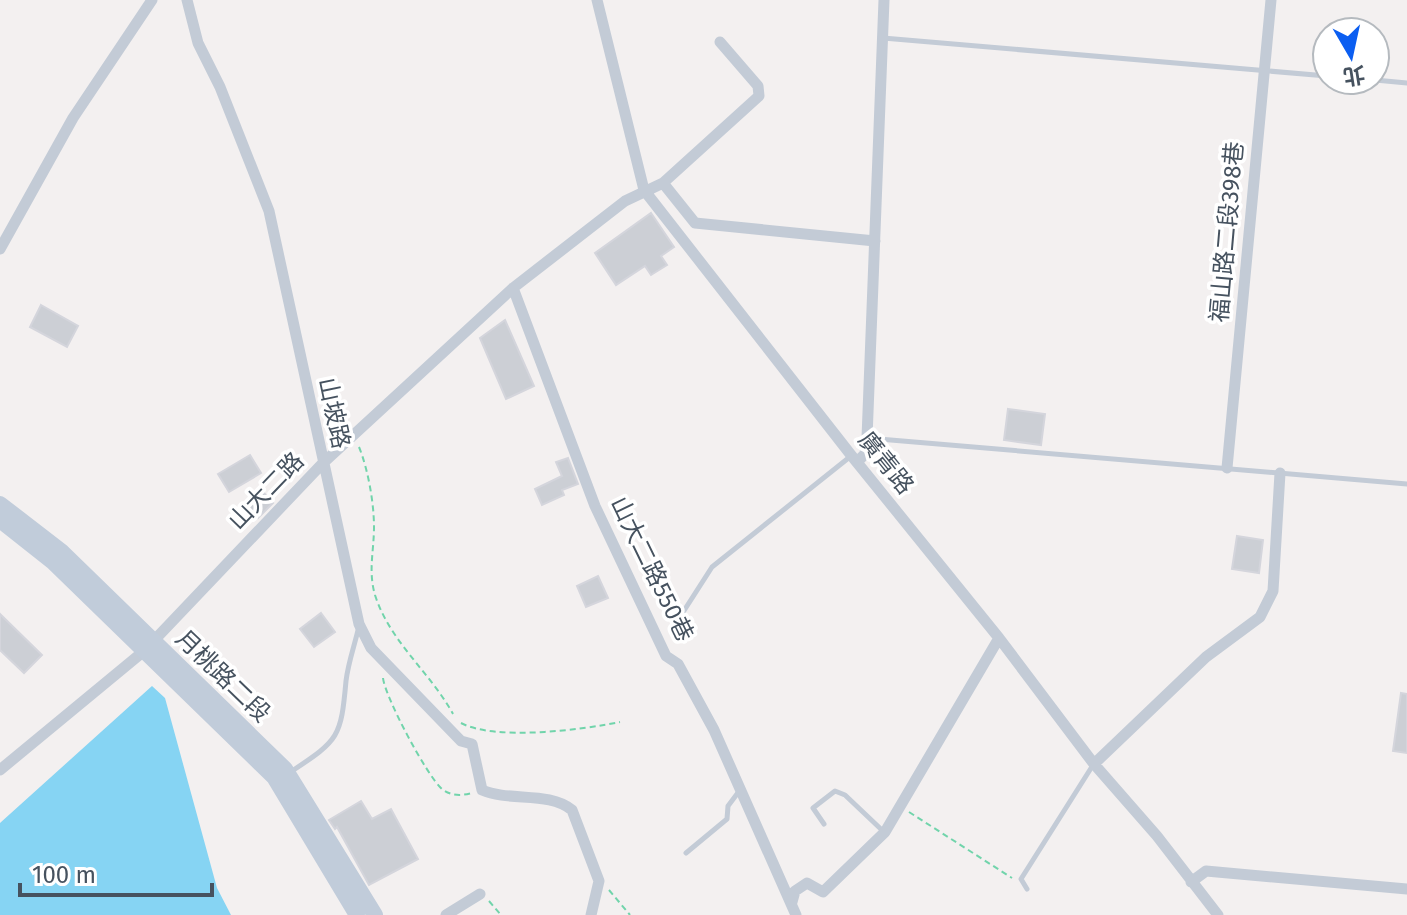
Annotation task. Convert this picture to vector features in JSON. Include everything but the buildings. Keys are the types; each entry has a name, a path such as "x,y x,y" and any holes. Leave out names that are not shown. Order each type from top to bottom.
{"street":[{"path":"0,249 73,118 152,0"},
{"name":"山坡路","path":"187,0 198,43 220,87 269,211 359,624 371,648 461,741 472,744 488,793"},
{"name":"廣青路","path":"597,0 644,190 999,638 1094,764 1157,836 1218,915"},
{"path":"854,458 865,454 867,438 884,0"},
{"name":"福山路二段398巷","path":"1227,468 1271,0"},
{"path":"720,42 758,86 759,96 663,183 695,223 875,241"},
{"name":"山大二路","path":"0,770 148,646 322,464 513,288 625,201 663,183"},
{"name":"山大二路550巷","path":"513,288 595,506 666,656 678,664 741,789 796,915"},
{"path":"1094,764 1171,688 1260,617 1268,606 1273,591 1280,473"},
{"name":"月桃路二段","path":"0,504 61,551 274,777 357,915"},
{"name":"月桃路二段","path":"0,520 53,562 288,774 375,915"},
{"path":"792,902 795,891 807,883 823,892 885,832 999,638"},
{"path":"488,793 562,802 572,810 599,881 591,915"},
{"path":"1191,882 1206,871 1407,889"},
{"path":"446,915 480,894"}],"lane":[{"path":"883,38 1311,75"},
{"path":"867,438 1407,484"},
{"path":"678,620 712,567 854,458"},
{"path":"288,774 324,750 338,733 359,624"},
{"path":"1027,889 1021,879 1094,764"},
{"path":"686,853 727,819 728,806 741,789"},
{"path":"824,824 813,808 835,791 845,795 885,832"}],"path":[{"path":"352,436 361,450 374,526 370,566 376,596 402,648 441,692 456,720 477,732 581,730 620,722"},
{"path":"381,657 389,696 404,730 441,788 453,795 488,793"},
{"path":"902,807 1014,879 1021,879"},
{"path":"599,881 630,915"},
{"path":"480,894 501,915"}],"water":[{"path":"152,686 165,698 217,888 231,915 0,915 0,823"}]}
